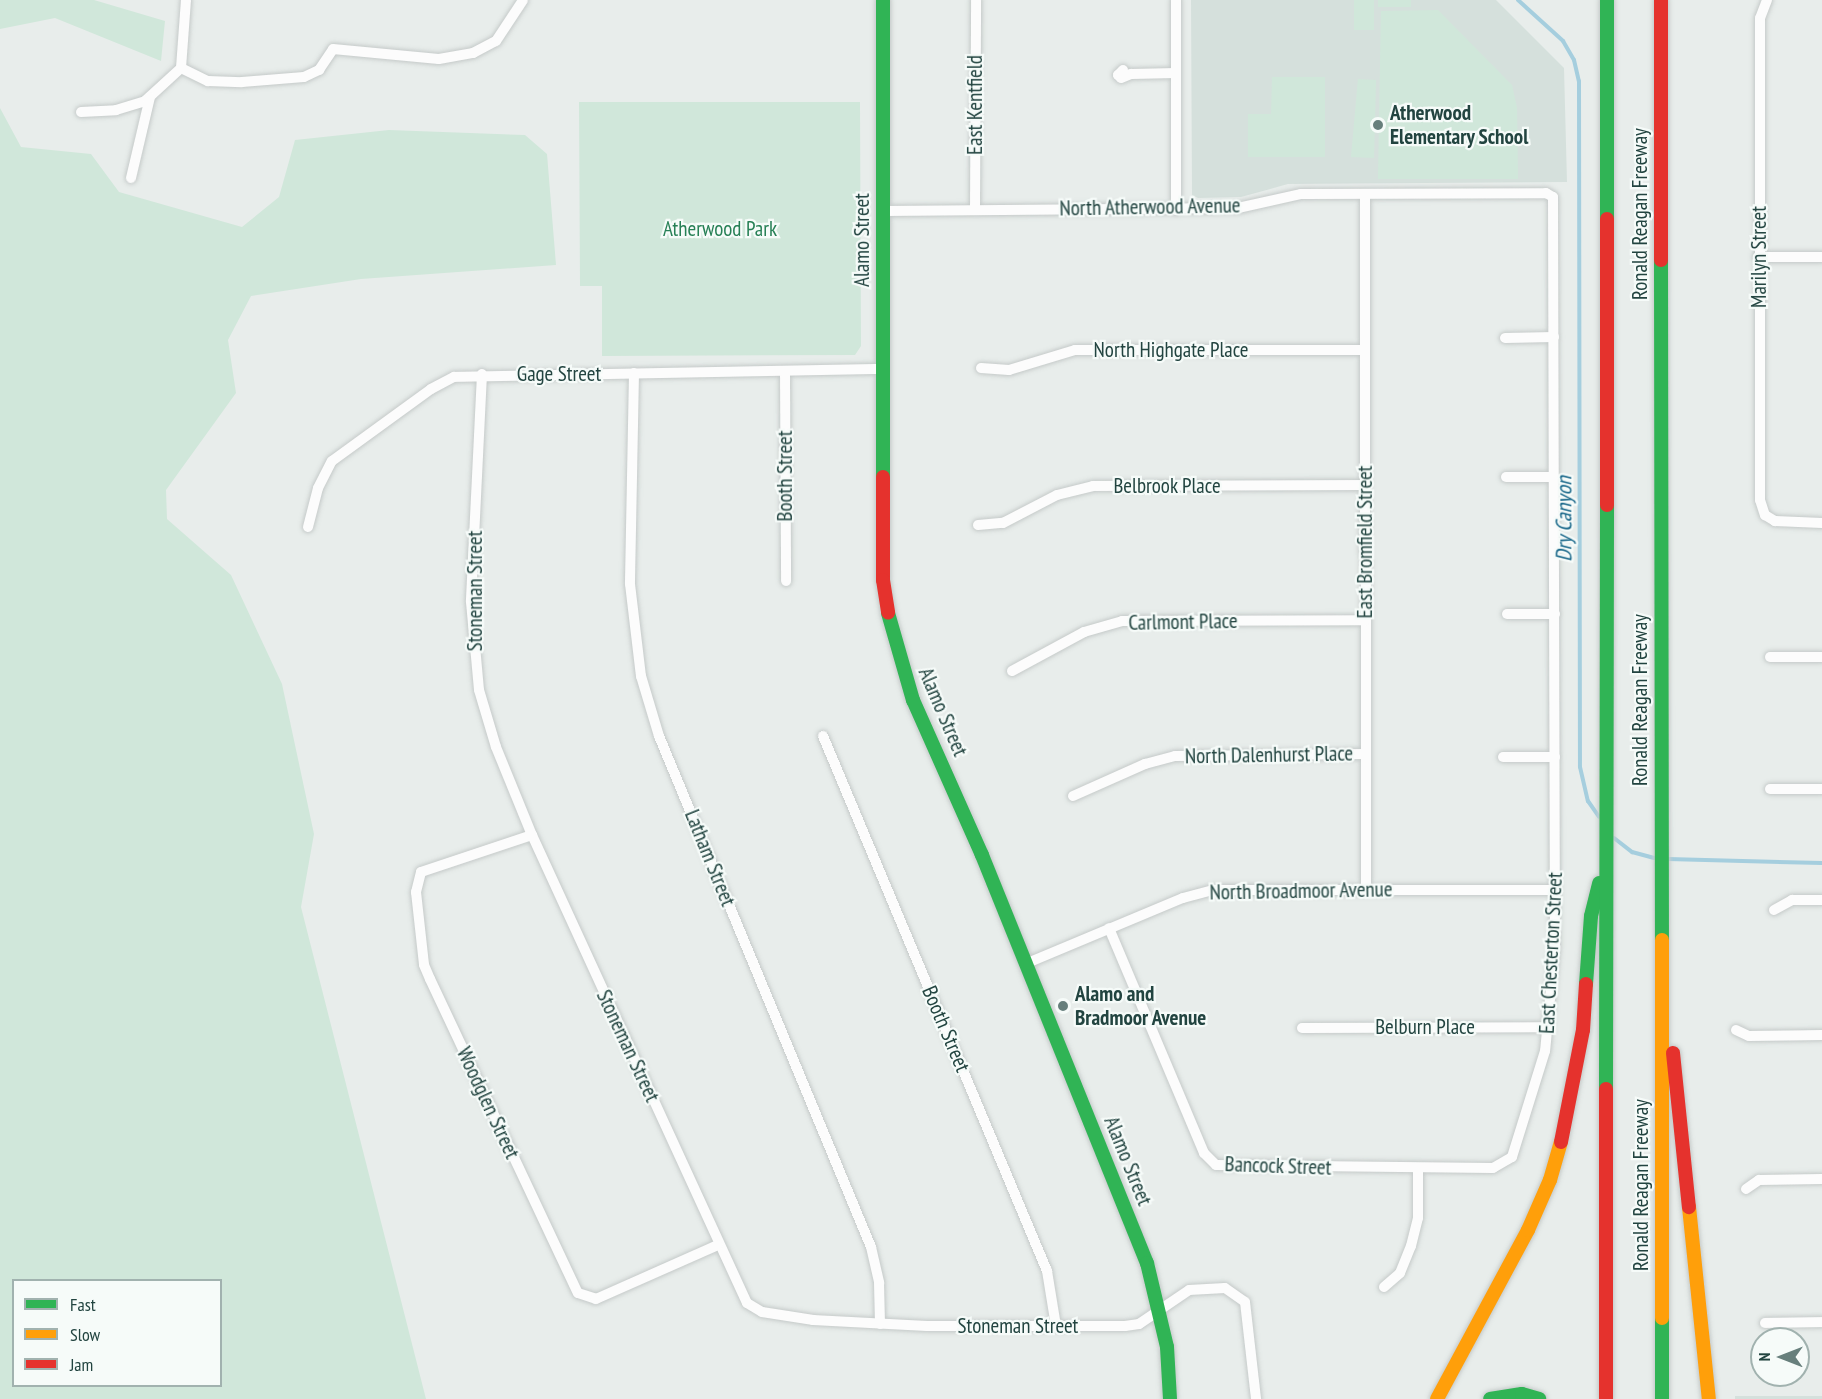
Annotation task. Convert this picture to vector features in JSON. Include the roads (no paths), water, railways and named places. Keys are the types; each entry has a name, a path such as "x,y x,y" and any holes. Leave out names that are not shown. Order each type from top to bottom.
{"main road":[{"name":"Alamo Street","path":"883,0 884,580 899,660 1147,1263 1167,1347 1170,1399"},
{"name":"Ronald Reagan Freeway","path":"1606,1399 1607,0"},
{"name":"Ronald Reagan Freeway","path":"1661,0 1662,1399"},
{"path":"1437,1399 1456,1358 1528,1230 1550,1180 1572,1092 1583,1030 1591,916 1607,848"},
{"path":"1662,949 1709,1399"},
{"path":"1490,1399 1522,1394 1539,1399"}],"street":[{"path":"81,112 116,110 150,97 182,68 186,0"},
{"path":"182,68 208,81 242,82 304,76 319,70 333,49 439,59 473,53 496,41 523,0"},
{"name":"East Kentfield","path":"975,0 975,210"},
{"path":"1176,0 1176,210"},
{"name":"Marilyn Street","path":"1767,0 1760,18 1758,257 1760,500 1765,515 1786,523 1822,523"},
{"path":"1123,70 1119,71 1121,78 1131,74 1176,73"},
{"path":"131,178 150,97"},
{"name":"North Atherwood Avenue","path":"884,211 1238,208 1301,194 1546,193 1555,201"},
{"name":"East Bromfield Street","path":"1365,194 1366,889"},
{"name":"East Chesterton Street","path":"1493,1167 1512,1157 1518,1147 1540,1074 1548,1027 1556,946 1555,201"},
{"path":"1758,257 1822,257"},
{"path":"1505,338 1554,337"},
{"name":"North Highgate Place","path":"981,368 1009,370 1075,350 1365,350"},
{"name":"Gage Street","path":"308,527 324,474 343,450 442,381 482,374 883,369"},
{"name":"Booth Street","path":"785,371 786,581"},
{"name":"Latham Street","path":"634,373 630,584 641,676 659,736 871,1246 879,1283 880,1324"},
{"name":"Stoneman Street","path":"482,374 471,602 474,659 496,747 532,835 743,1298 754,1309 813,1320 880,1324 1056,1326 1139,1324 1188,1290 1225,1288 1241,1296 1248,1315 1256,1399"},
{"path":"1506,477 1554,477"},
{"name":"Belbrook Place","path":"978,525 1003,523 1057,495 1093,486 1365,485"},
{"path":"1507,614 1555,614"},
{"name":"Carlmont Place","path":"1012,671 1084,633 1122,621 1365,621"},
{"path":"1770,657 1822,657"},
{"name":"Booth Street","path":"823,736 1047,1271 1056,1326"},
{"name":"North Dalenhurst Place","path":"1073,796 1145,764 1175,756 1366,754"},
{"path":"1503,757 1555,757"},
{"path":"1770,789 1822,789"},
{"name":"Woodglen Street","path":"532,835 421,872 416,892 424,965 430,980 578,1293 596,1299 718,1245"},
{"name":"North Broadmoor Avenue","path":"1025,964 1183,898 1213,890 1556,890"},
{"path":"1774,910 1792,900 1822,900"},
{"name":"Bancock Street","path":"1109,928 1209,1160 1226,1167 1493,1167"},
{"name":"Belburn Place","path":"1302,1028 1548,1027"},
{"path":"1736,1030 1749,1036 1822,1035"},
{"path":"1384,1287 1400,1273 1411,1246 1418,1218 1418,1168"},
{"path":"1746,1189 1760,1180 1822,1179"},
{"path":"1765,1323 1822,1322"}],"waterway":[{"name":"Dry Canyon","path":"1518,0 1563,41 1574,60 1579,81 1580,767 1588,801 1599,817"},
{"name":"Dry Canyon","path":"1614,838 1632,852 1654,858"},
{"name":"Dry Canyon","path":"1668,859 1822,863"}],"place":[{"name":"Atherwood Elementary School","path":"1378,125"},
{"name":"Alamo and Bradmoor Avenue","path":"1063,1006"}],"park label":[{"name":"Atherwood Park","path":"720,229"}]}
